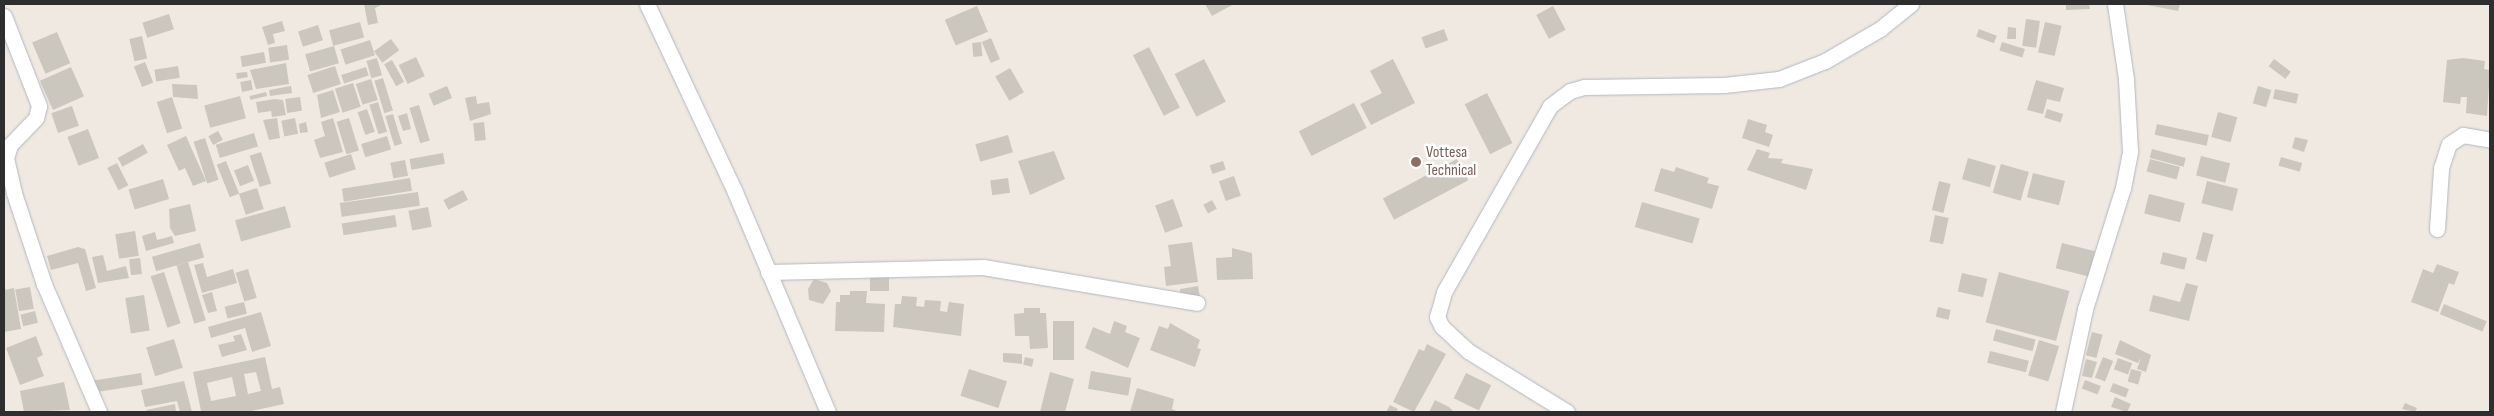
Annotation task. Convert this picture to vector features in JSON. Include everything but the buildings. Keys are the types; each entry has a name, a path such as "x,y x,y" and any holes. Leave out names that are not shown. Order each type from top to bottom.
{"street":[{"path":"647,4 768,272 828,412"},
{"path":"1567,412 1468,351 1442,327 1437,317 1444,292 1550,106 1570,91 1584,87 1724,85 1779,79 1825,60 1880,29 1911,4"},
{"path":"2063,412 2085,309 2123,188 2130,151 2126,79 2115,4"},
{"path":"4,16 38,106 36,118 10,145 6,158 14,192 44,284 99,412"},
{"path":"2438,229 2441,168 2449,144 2463,135 2490,140"},
{"path":"768,272 983,267 1197,302"}],"place":[{"name":"Vottesa Technical","path":"1416,162"}]}
